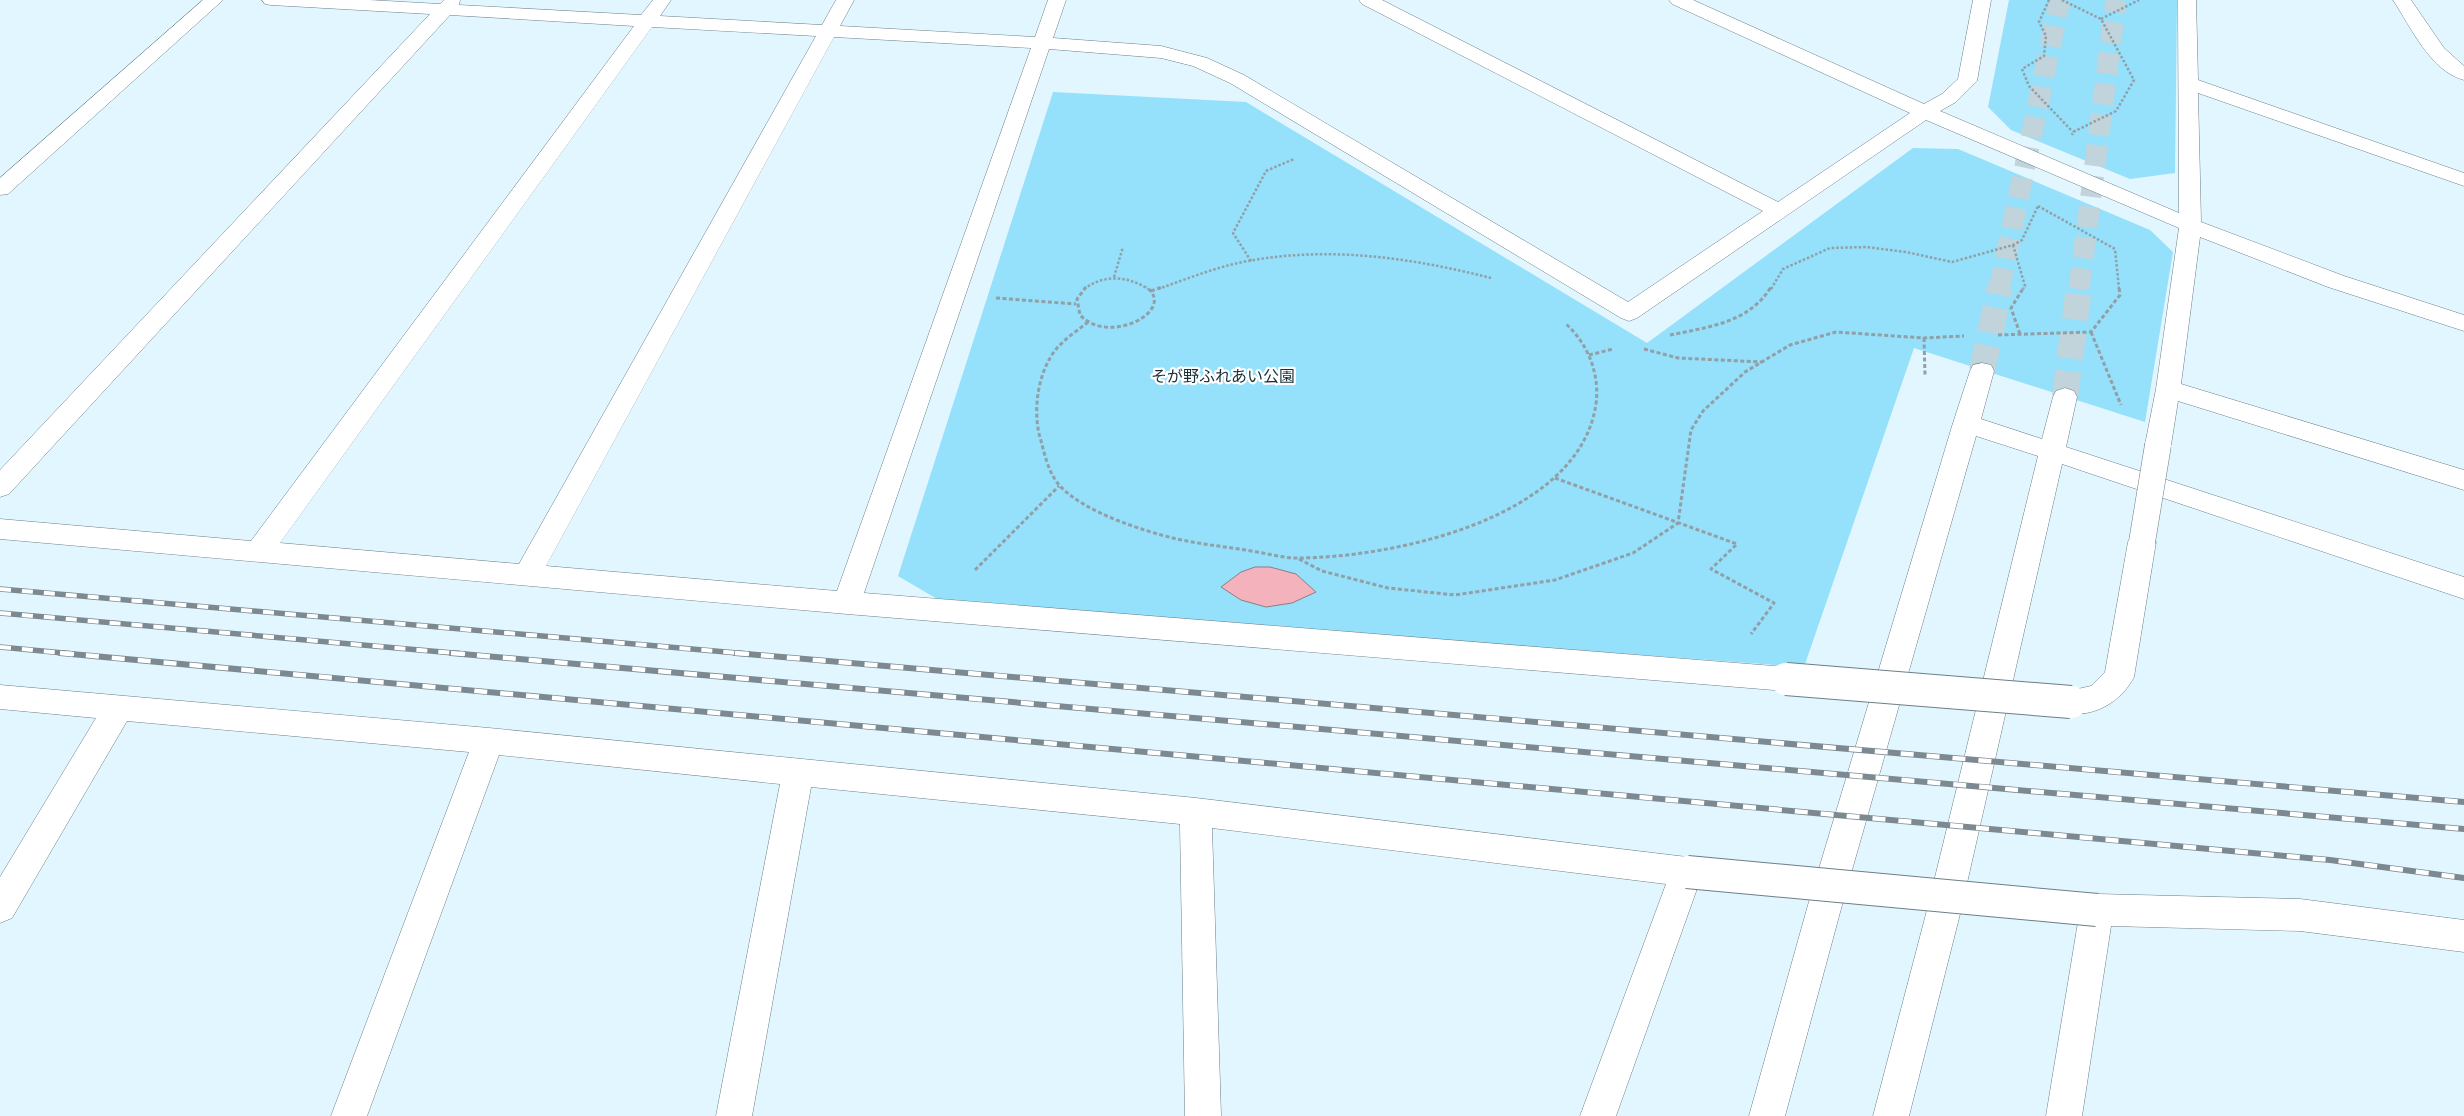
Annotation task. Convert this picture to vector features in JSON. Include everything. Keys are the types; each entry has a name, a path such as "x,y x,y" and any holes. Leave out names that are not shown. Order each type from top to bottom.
{"street":[{"path":"0,188 214,0"},
{"path":"271,0 449,5 646,22 1040,43 1161,52 1200,62 1237,79 1629,313 1924,112 1949,98 1967,81 1982,0"},
{"path":"258,552 662,0"},
{"path":"526,575 845,0"},
{"path":"847,603 1040,43 1057,0"},
{"path":"1368,0 1779,211"},
{"path":"1678,0 1998,146 2056,168 2190,226 2320,276 2464,323"},
{"path":"0,529 965,613 2071,702 2099,697 2119,677 2168,389 2190,226 2187,0"},
{"path":"2402,0 2443,58 2453,69 2464,74"},
{"path":"0,487 449,5"},
{"path":"2188,83 2464,180"},
{"path":"1767,1116 1825,905 1982,370"},
{"path":"2168,389 2464,480"},
{"path":"1891,1116 1943,914 2065,397"},
{"path":"1966,423 2464,588"},
{"path":"0,697 489,740 1196,812 1686,872 2097,910 2300,915 2464,936"},
{"path":"0,907 119,706"},
{"path":"348,1116 489,740"},
{"path":"734,1116 798,771"},
{"path":"1196,812 1203,1116"},
{"path":"1598,1116 1686,872"},
{"path":"2064,1116 2097,910"}],"path":[{"path":"2049,0 2040,22 2046,36 2044,56 2022,69 2029,86 2073,132"},
{"path":"1668,336 1737,319 1766,296 1784,269 1806,256 1830,248 1874,248 1952,262 2013,245 2022,240 2073,132 2116,111 2134,80 2101,19 2062,0"},
{"path":"2101,19 2140,0"},
{"path":"1251,261 1233,233 1266,171 1338,140"},
{"path":"2038,206 2114,248 2120,295 2091,332"},
{"path":"2013,245 2025,286 2011,308 2020,334"},
{"path":"1114,277 1123,247"},
{"path":"1151,291 1251,261 1305,256 1368,257 1456,268 1496,280"},
{"path":"1114,277 1129,278 1143,283 1151,291 1155,300 1152,310 1144,319 1132,326 1100,327 1088,322 1078,314 1076,304 1078,294 1087,286 1099,280 1114,277"},
{"path":"953,295 1076,304"},
{"path":"1629,313 1630,345"},
{"path":"1088,322 1056,350 1036,397 1035,423 1059,486 1090,507 1121,522 1167,536 1220,547 1299,559 1360,553 1419,544 1478,522 1520,502 1555,478 1590,436 1597,408 1597,382 1589,355 1574,330 1560,318"},
{"path":"1299,559 1322,571 1388,588 1455,595 1555,580 1633,553 1678,522 1691,430 1702,411 1745,372 1790,345 1836,332 1924,338 1972,336"},
{"path":"1991,336 2091,332"},
{"path":"2091,332 2121,406 2121,414"},
{"path":"1924,338 1925,375"},
{"path":"1589,355 1630,345 1678,358 1763,362"},
{"path":"1555,478 1737,544 1711,569 1774,603 1747,640 1751,676"},
{"path":"965,613 974,571 1059,486"}],"green space":[{"path":"2009,0 2177,0 2175,173 2130,179 2011,130 1988,107"},
{"name":"そが野ふれあい公園","path":"1053,92 1246,102 1647,343 1913,148 1958,149 2150,230 2173,252 2145,422 1914,348 1804,667 944,603 898,576"}],"building":[{"path":"1255,567 1270,567 1296,574 1316,592 1292,603 1266,607 1241,600 1221,587 1241,572"}],"tunnel":[{"path":"1999,289 2060,0"},
{"path":"2079,289 2116,0"},
{"path":"1982,371 2000,287"},
{"path":"2065,397 2079,287"}],"railway":[{"path":"0,589 749,654"},
{"path":"0,613 465,654"},
{"path":"0,647 74,654"},
{"path":"60,653 2330,860 2464,878"},
{"path":"451,653 2464,829"},
{"path":"735,653 2464,802"}]}
